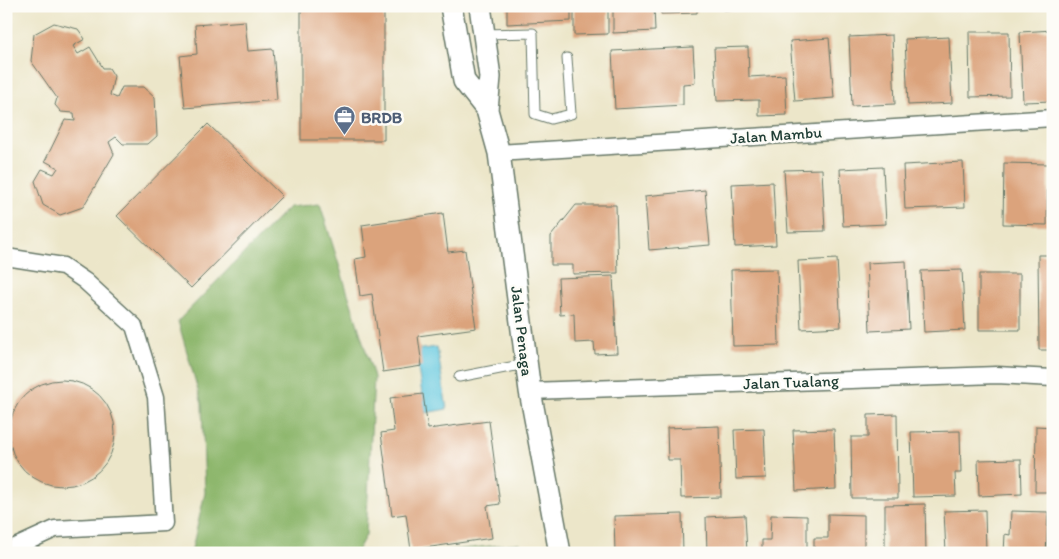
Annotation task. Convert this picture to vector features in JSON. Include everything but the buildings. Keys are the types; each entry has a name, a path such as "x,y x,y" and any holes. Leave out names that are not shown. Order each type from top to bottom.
{"street":[{"name":"Jalan Penaga","path":"451,6 464,81 486,110 499,154 526,364 560,553"},
{"name":"Jalan Penaga","path":"480,6 490,77 486,110"},
{"name":"Jalan Mambu","path":"499,154 1053,118"},
{"path":"6,257 63,266 85,281 134,326 156,397 164,523 55,529 11,549 8,553"},
{"name":"Jalan Tualang","path":"530,390 997,375 1053,378"}],"lane":[{"path":"484,34 533,33 535,114 551,119 570,114 567,58"},
{"path":"459,377 526,364"}],"green space":[{"path":"320,204 374,377 366,535 356,553 191,553 205,493 202,404 178,321 289,207"},
{"path":"519,543 521,553 426,553"}],"water":[{"path":"437,347 447,409 425,413 415,350"}],"place":[{"name":"BRDB","path":"345,136"}]}
